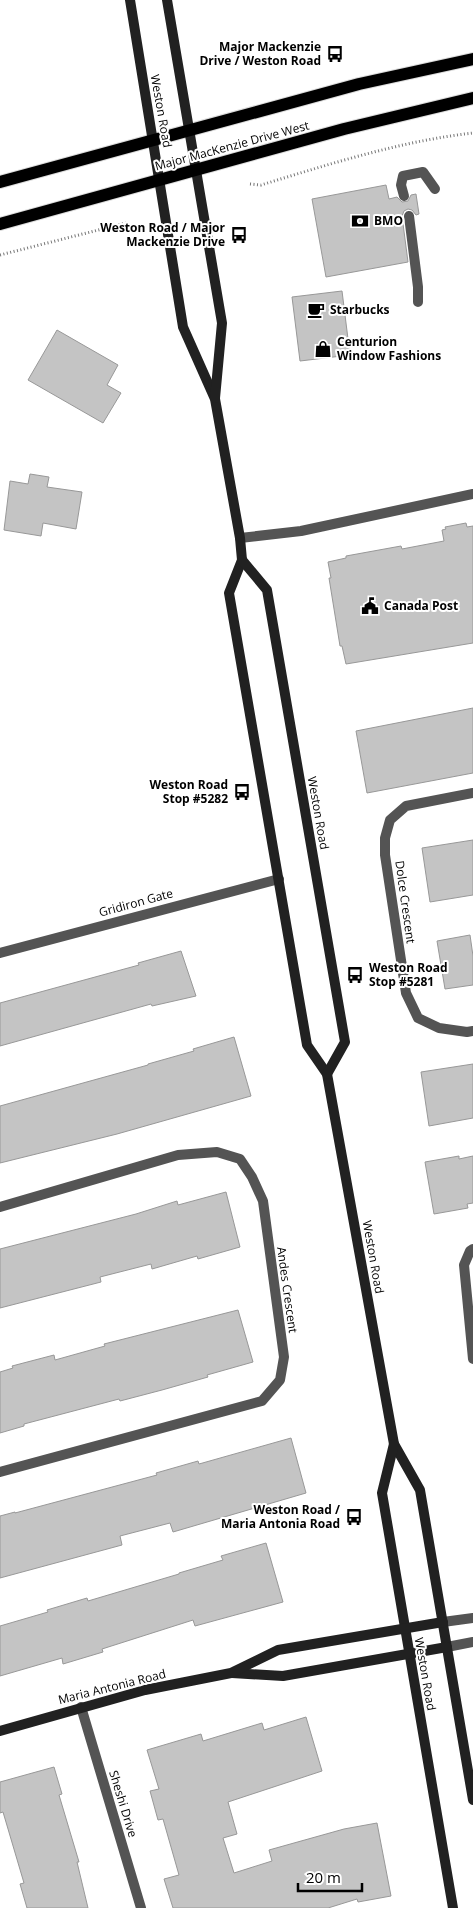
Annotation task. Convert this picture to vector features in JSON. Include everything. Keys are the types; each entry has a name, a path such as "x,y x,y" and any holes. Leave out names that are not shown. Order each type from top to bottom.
{"main road":[{"name":"Weston Road","path":"130,0 183,327 215,399 240,538 242,560 229,593 307,1045 327,1074 394,1444 420,1490 473,1800"},
{"name":"Weston Road","path":"167,0 222,323 215,399"},
{"path":"0,182 359,84 473,58"},
{"name":"Major MacKenzie Drive West","path":"0,224 353,127 473,98"},
{"name":"Weston Road","path":"242,560 268,590 345,1042 327,1074"},
{"name":"Weston Road","path":"394,1444 382,1494 453,1908"},
{"name":"Maria Antonia Road","path":"231,1673 278,1650 443,1622"},
{"name":"Maria Antonia Road","path":"0,1731 145,1690 231,1673 283,1676 447,1647"}],"street":[{"path":"404,196 400,185 403,176 423,172 435,189"},
{"path":"409,216 418,287 418,302"},
{"path":"240,538 301,531 473,494"},
{"name":"Dolce Crescent","path":"473,793 406,806 390,820 385,838 385,855 406,993 418,1018 439,1028 467,1032 473,1031"},
{"name":"Gridiron Gate","path":"0,952 279,879"},
{"name":"Andes Crescent","path":"0,1208 178,1155 217,1152 240,1159 252,1176 263,1201 284,1357 280,1380 262,1401 0,1472"},
{"path":"473,1249 470,1251 464,1265 473,1360"},
{"path":"443,1622 473,1618"},
{"path":"447,1647 473,1642"},
{"name":"Sheshi Drive","path":"81,1707 141,1908"}],"path":[{"path":"250,184 261,185 343,161 442,137 473,133"},
{"path":"0,254 126,223"}],"building":[{"path":"386,185 389,199 397,197 402,202 408,201 411,195 416,194 419,214 416,215 412,210 408,209 404,211 402,216 408,262 326,277 312,199"},
{"path":"342,291 350,355 300,361 292,297"},
{"path":"57,330 118,365 107,385 121,393 103,423 28,380"},
{"path":"30,474 49,477 47,487 82,492 76,529 43,523 41,536 4,530 10,481 28,484"},
{"path":"466,523 467,527 473,526 473,643 346,664 342,646 340,646 328,562 346,558 346,556 401,546 402,549 444,541 442,530 446,529 445,527"},
{"path":"473,708 473,773 367,793 356,731"},
{"path":"473,840 473,895 430,902 422,848"},
{"path":"470,935 473,956 473,985 445,989 437,941"},
{"path":"181,951 196,996 152,1006 151,1004 0,1046 0,1003 139,965 138,963"},
{"path":"234,1037 251,1096 117,1134 0,1163 0,1106 148,1065"},
{"path":"473,1064 473,1118 429,1126 421,1072"},
{"path":"459,1156 459,1159 473,1156 473,1203 467,1204 468,1208 434,1214 425,1162"},
{"path":"226,1192 240,1247 198,1259 197,1256 152,1269 151,1264 100,1277 101,1282 0,1308 0,1249 136,1214 177,1201 178,1205"},
{"path":"238,1310 253,1362 162,1390 120,1401 119,1399 24,1424 24,1426 0,1433 0,1372 13,1368 12,1366 54,1355 55,1360 105,1346 104,1344"},
{"path":"291,1438 306,1493 173,1532 170,1523 120,1536 122,1545 0,1578 0,1516 157,1475 156,1473 198,1461 199,1464"},
{"path":"266,1543 283,1602 195,1626 193,1620 102,1649 103,1652 63,1664 62,1658 0,1676 0,1626 87,1598 88,1601 179,1574 223,1560 221,1556"},
{"path":"306,1717 322,1771 228,1802 237,1834 223,1838 234,1873 272,1861 269,1850 344,1829 377,1823 391,1896 358,1902 357,1899 328,1908 173,1908 164,1879 179,1875 163,1819 158,1820 150,1791 159,1789 147,1750 201,1734 203,1741 262,1723 264,1730"},
{"path":"54,1767 62,1794 59,1795 79,1862 77,1862 88,1908 27,1908 20,1884 24,1883 3,1812 0,1813 0,1782"}],"place":[{"name":"Major Mackenzie Drive / Weston Road","path":"335,54"},
{"name":"BMO","path":"360,221"},
{"name":"Weston Road / Major Mackenzie Drive","path":"239,235"},
{"name":"Starbucks","path":"316,310"},
{"name":"Centurion Window Fashions","path":"323,349"},
{"name":"Canada Post","path":"370,606"},
{"name":"Weston Road Stop #5282","path":"242,792"},
{"name":"Weston Road Stop #5281","path":"355,975"},
{"name":"Weston Road / Maria Antonia Road","path":"354,1517"}]}
